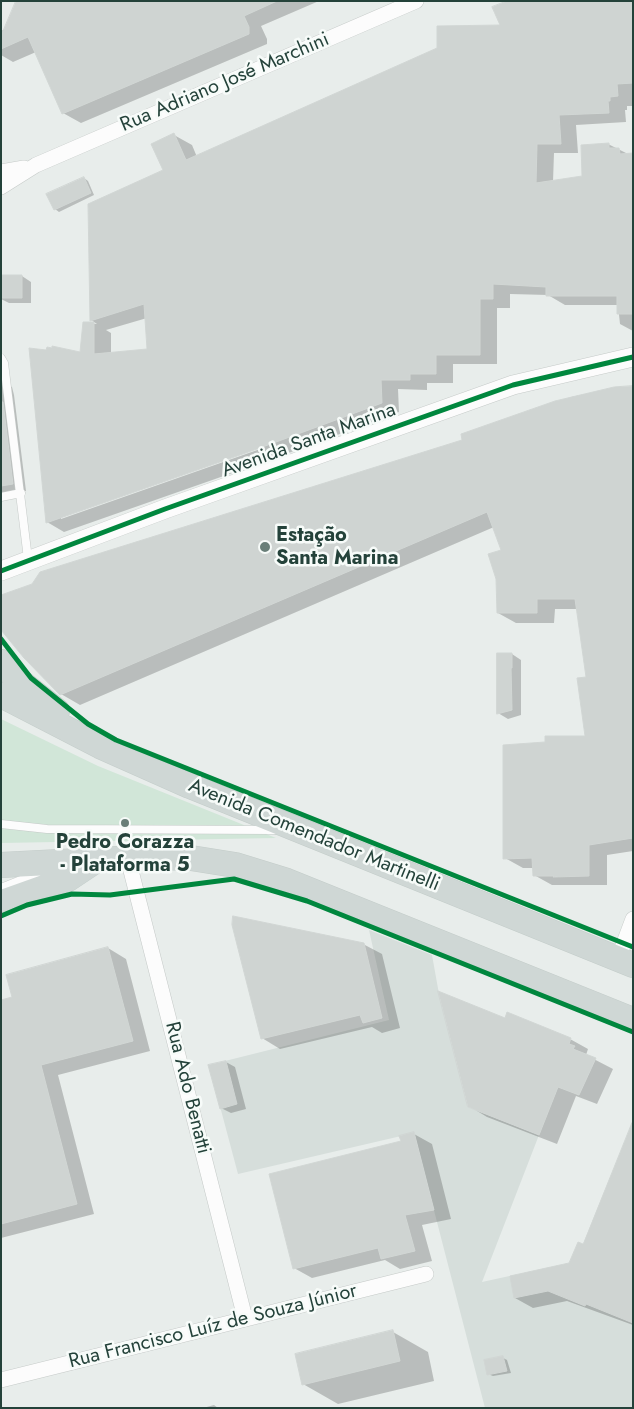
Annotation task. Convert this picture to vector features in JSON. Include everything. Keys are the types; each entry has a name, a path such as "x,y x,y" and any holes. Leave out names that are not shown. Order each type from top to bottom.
{"main road":[{"path":"1,662 18,680 100,746"},
{"name":"Avenida Comendador Martinelli","path":"1,695 100,746 190,786 626,962"},
{"path":"1,865 157,857 191,858 235,866 287,881 633,1020"},
{"path":"1,903 68,879 95,861"}],"street":[{"name":"Rua Adriano José Marchini","path":"1,187 36,165 416,1"},
{"name":"Rua Adriano José Marchini","path":"1,172 36,165"},
{"name":"Avenida Santa Marina","path":"1,571 175,506 504,388 633,357"},
{"name":"Rua Ado Benatti","path":"128,859 246,1318"},
{"path":"626,962 633,919"},
{"name":"Rua Francisco Luíz de Souza Júnior","path":"1,1380 426,1274"}],"lane":[{"path":"1,358 4,363 28,561"},
{"path":"1,497 21,493"},
{"path":"1,824 47,829 297,830"},
{"path":"1,888 64,863"}],"shaded area":[{"path":"369,930 432,955 439,994 468,1107 539,1135 482,1282 569,1263 633,1289 633,1408 485,1408 414,1133 238,1174 209,1065 389,1020"}],"green space":[{"path":"1,719 98,766 276,838 1,843"}],"building":[{"path":"16,1 277,1 244,16 249,27 249,34 62,114 28,37 1,49 1,36"},
{"path":"507,1 633,1 633,83 617,84 618,96 610,97 610,101 608,101 609,113 559,115 561,144 537,144 536,183 582,176 581,145 609,143 609,148 619,148 620,154 633,153 633,314 617,314 617,296 546,296 546,287 493,284 493,299 480,299 480,355 436,355 436,374 410,374 410,380 381,380 382,403 46,523 29,348 46,350 47,347 52,348 52,346 80,352 83,322 94,322 94,354 147,349 144,304 90,321 88,204 163,170 151,144 174,133 186,160 437,48 437,26 500,25 492,7"},
{"path":"84,177 91,193 54,210 46,194"},
{"path":"1,275 22,275 22,298 1,298"},
{"path":"633,386 633,838 589,845 589,876 533,876 532,858 503,859 503,745 545,742 545,736 585,736 577,678 586,677 575,599 537,599 537,613 497,613 496,579 488,554 501,550 487,512 60,695 24,658 1,630 1,595 32,584 40,572 462,440 461,434 555,401 614,387"},
{"path":"1,402 3,402 13,484 1,486"},
{"path":"497,653 512,653 512,710 497,714"},
{"path":"233,916 364,943 382,1018 363,1023 360,1015 261,1039 232,925"},
{"path":"108,947 133,1041 41,1065 77,1204 1,1224 1,1000 12,997 6,975"},
{"path":"438,991 505,1018 507,1012 571,1038 569,1044 575,1046 573,1049 596,1058 579,1095 558,1087 539,1135 468,1107"},
{"path":"226,1061 237,1104 220,1109 208,1065"},
{"path":"632,1123 633,1323 548,1291 514,1298 510,1276 569,1263 578,1242 583,1244"},
{"path":"414,1132 434,1210 405,1215 415,1251 381,1259 378,1248 293,1269 269,1174 401,1141 399,1136"},
{"path":"393,1330 400,1361 302,1385 295,1354"},
{"path":"503,1356 507,1371 487,1375 484,1360"}],"cycle path":[{"path":"1,571 165,509 513,385 633,357"},
{"path":"1,639 31,678 88,724 116,740 633,947"},
{"path":"1,916 27,905 72,894 110,895 234,879 307,901 633,1032"}],"place":[{"name":"Estação Santa Marina","path":"265,547"},
{"name":"Pedro Corazza - Plataforma 5","path":"125,823"}]}
